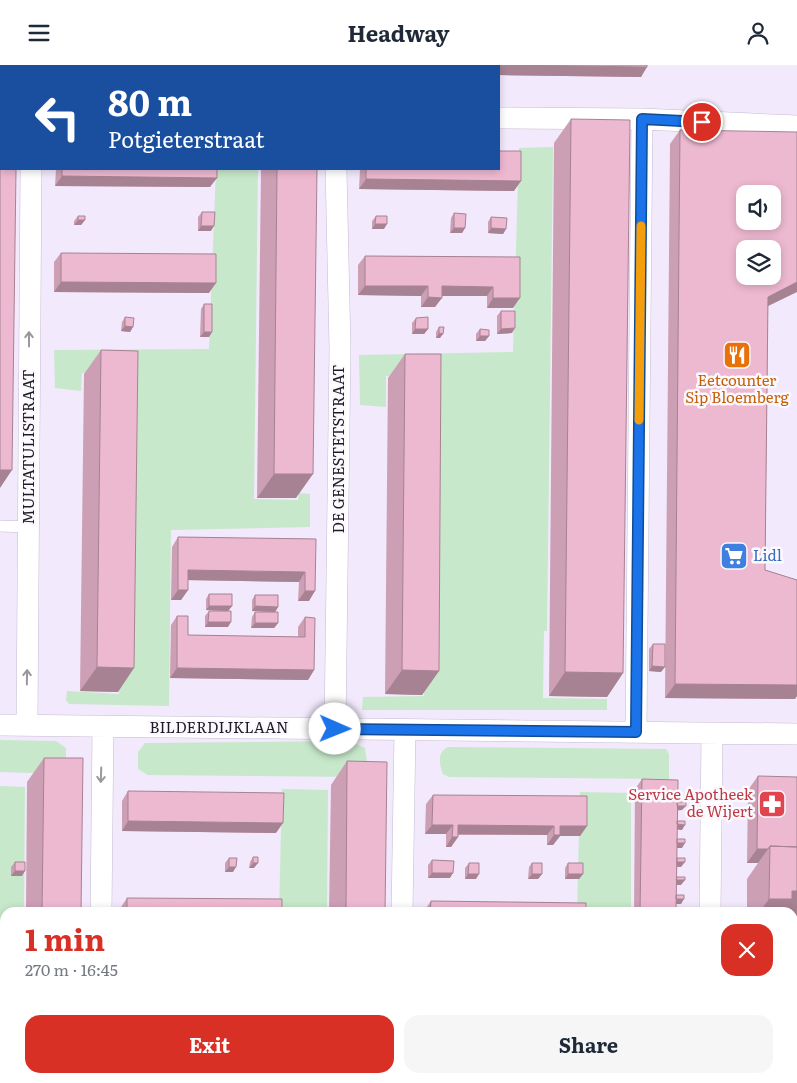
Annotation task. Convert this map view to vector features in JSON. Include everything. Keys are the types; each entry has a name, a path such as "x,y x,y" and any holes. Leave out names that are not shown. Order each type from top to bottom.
{"street":[{"path":"500,118 642,119 797,126"},
{"path":"636,732 642,119"},
{"name":"MULTATULISTRAAT","path":"27,726 31,170"},
{"name":"DE GENESTETSTRAAT","path":"335,729 340,348 336,170"},
{"name":"BILDERDIJKLAAN","path":"0,725 797,734"},
{"path":"100,907 103,727"},
{"path":"402,907 404,730"},
{"path":"710,907 712,733"}],"lane":[{"path":"0,526 29,527"}],"green space":[{"path":"553,147 547,631 544,631 543,698 607,699 607,710 362,710 363,697 424,696 425,376 386,376 386,407 360,405 359,355 513,352 519,148"},
{"path":"216,170 258,170 254,499 298,500 299,493 310,494 310,527 171,530 169,706 69,704 66,700 67,691 119,694 123,374 82,373 81,391 55,388 54,350 209,349"},
{"path":"0,740 56,741 66,748 66,774 0,772"},
{"path":"351,741 365,748 368,770 359,777 148,775 138,769 138,752 145,743"},
{"path":"448,747 666,749 669,754 669,779 449,777 443,774 440,762 442,752"},
{"path":"0,786 25,787 24,907 0,907"},
{"path":"282,789 328,790 327,907 279,907"},
{"path":"580,792 631,793 631,907 577,907"}],"building":[{"path":"500,65 500,65 647,65 647,67"},
{"path":"571,119 630,120 623,673 565,672"},
{"path":"680,130 797,132 797,282 768,297 765,570 797,580 797,685 675,684"},
{"path":"500,151 521,151 521,181 366,179 366,170 500,170"},
{"path":"0,170 16,170 12,470 0,470"},
{"path":"62,170 217,170 217,178 62,176"},
{"path":"277,170 317,170 313,474 274,474"},
{"path":"202,212 215,212 214,226 201,226"},
{"path":"454,213 466,214 465,228 454,228"},
{"path":"78,216 85,216 85,220 78,220"},
{"path":"376,216 387,216 387,224 375,224"},
{"path":"491,217 507,218 506,229 491,228"},
{"path":"61,253 216,254 216,283 61,282"},
{"path":"365,256 520,257 520,298 493,298 493,287 442,286 442,298 428,297 428,286 365,286"},
{"path":"204,304 212,304 212,332 204,332"},
{"path":"501,311 515,311 515,328 501,329"},
{"path":"125,317 134,318 133,327 125,326"},
{"path":"428,317 428,329 415,329 416,318"},
{"path":"439,327 444,327 443,334 439,333"},
{"path":"480,329 489,330 489,336 480,336"},
{"path":"101,350 138,351 134,668 97,667"},
{"path":"405,354 441,354 439,671 402,670"},
{"path":"178,537 316,539 315,591 305,591 305,572 188,570 188,590 178,590"},
{"path":"209,594 232,594 232,606 209,606"},
{"path":"255,595 278,595 278,607 255,606"},
{"path":"209,611 231,611 231,622 208,622"},
{"path":"255,612 278,612 278,623 255,623"},
{"path":"177,616 188,616 188,635 305,637 305,617 315,618 314,670 177,668"},
{"path":"653,644 665,644 665,667 652,666"},
{"path":"44,758 83,758 81,907 42,907"},
{"path":"347,761 387,762 385,907 346,907"},
{"path":"758,776 797,777 797,847 770,846 768,849 757,849"},
{"path":"642,779 678,780 676,907 640,907"},
{"path":"128,791 284,793 283,823 128,821"},
{"path":"433,795 587,796 587,826 560,826 560,835 554,835 554,826 458,825 458,837 452,837 453,825 432,825"},
{"path":"677,802 686,802 686,806 677,806"},
{"path":"677,821 685,821 685,825 677,824"},
{"path":"677,839 685,839 685,843 677,843"},
{"path":"770,846 797,847 797,891 792,891 792,899 769,899"},
{"path":"253,857 258,857 258,863 253,863"},
{"path":"229,858 237,858 236,867 229,867"},
{"path":"677,858 685,858 685,862 677,862"},
{"path":"432,860 454,861 453,873 432,873"},
{"path":"15,862 25,862 25,871 15,871"},
{"path":"469,863 479,863 479,874 468,874"},
{"path":"532,863 542,863 542,874 532,874"},
{"path":"568,863 583,863 583,874 568,874"},
{"path":"677,877 685,877 685,880 676,880"},
{"path":"676,895 684,895 684,899 676,899"},
{"path":"127,898 282,899 282,907 127,907"},
{"path":"431,901 586,903 586,907 430,907"}],"slow traffic":[{"path":"639,420 641,226"}],"place":[{"name":"Eetcounter Sip Bloemberg","path":"737,355"},
{"name":"Lidl","path":"734,556"},
{"name":"Service Apotheek de Wijert","path":"772,804"}],"route":[{"path":"335,729 636,732 642,119 702,122"}]}
